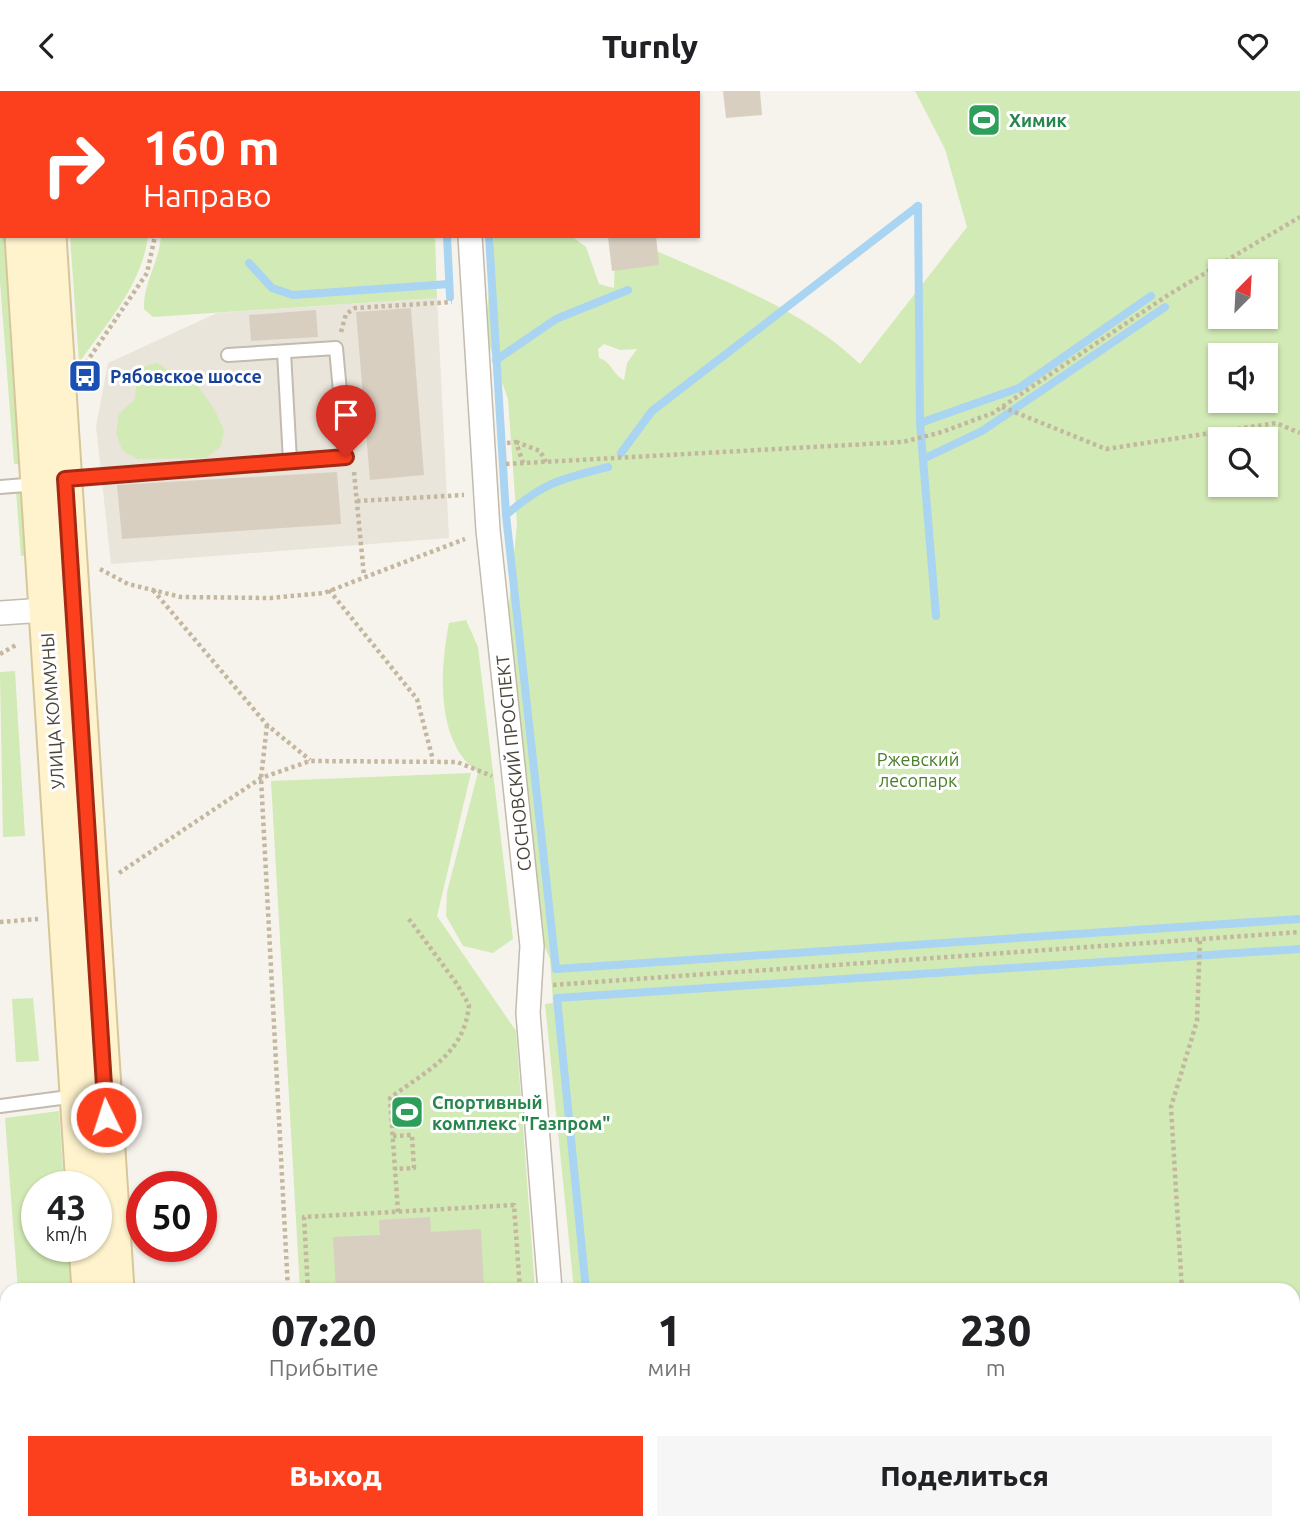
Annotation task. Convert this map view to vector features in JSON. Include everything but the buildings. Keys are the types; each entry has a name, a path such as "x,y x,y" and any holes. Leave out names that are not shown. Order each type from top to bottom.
{"main road":[{"name":"УЛИЦА КОММУНЫ","path":"22,238 51,482 90,1094 116,1283"},
{"name":"УЛИЦА КОММУНЫ","path":"50,238 51,482"},
{"name":"УЛИЦА КОММУНЫ","path":"84,1171 90,1094"},
{"path":"87,1262 89,1283"}],"street":[{"name":"СОСНОВСКИЙ ПРОСПЕКТ","path":"470,238 488,494 488,530 532,946 528,1013 549,1283"},
{"path":"0,613 60,609"}],"lane":[{"path":"0,487 346,457 337,348 228,355"},
{"path":"284,352 290,461"},
{"path":"0,1106 90,1094"}],"path":[{"path":"509,463 903,442 942,432 1001,407 1168,295 1300,217"},
{"path":"80,372 147,272 155,238"},
{"path":"337,348 346,314 355,307 474,300"},
{"path":"1001,407 1106,449 1276,423 1300,433"},
{"path":"504,443 516,442 540,451 545,462"},
{"path":"516,442 523,463"},
{"path":"346,457 354,464 364,576"},
{"path":"357,501 488,494"},
{"path":"100,569 128,584 181,597 223,600 270,598 329,590 488,530"},
{"path":"153,590 267,725 310,761"},
{"path":"329,590 417,699 433,760"},
{"path":"0,654 16,645"},
{"path":"267,725 261,778 288,1283"},
{"path":"118,874 261,778 310,761 457,762 516,786"},
{"path":"0,922 38,919"},
{"path":"398,1212 390,1098 449,1053 462,1038 469,1005 409,919"},
{"path":"531,986 1300,932"},
{"path":"1182,1283 1171,1107 1197,1021 1200,938"},
{"path":"393,1136 412,1135 414,1168 395,1169"},
{"path":"308,1283 304,1217 514,1205 520,1283"}],"shaded area":[{"path":"437,298 449,538 111,564 96,426 108,363 217,313"}],"green space":[{"name":"Ржевский лесопарк","path":"915,91 1300,91 1300,1283 573,1283 545,1004 553,1003 550,959 534,922 508,615 517,524 508,399 485,334 494,238 574,238 586,247 599,284 614,288 615,254 641,244 784,310 837,344 860,364 967,227 945,149","holes":["604,344 620,350 637,349 627,363 624,380 607,362 599,358 598,349"]},
{"path":"0,238 8,238 26,464 14,464 0,282"},
{"path":"70,238 148,238 131,287 79,363"},
{"path":"161,238 435,238 437,298 153,317 144,309 144,300"},
{"path":"157,363 168,370 190,375 214,409 224,430 221,446 206,458 138,459 122,450 116,433 119,414 135,399 137,378 145,366"},
{"path":"28,490 33,555 21,556 16,491"},
{"path":"466,620 478,647 513,939 493,953 463,946 446,916 447,892 478,772 464,759 454,743 444,703 444,661 449,623"},
{"path":"15,671 25,836 3,837 0,672"},
{"name":"Cпортивный комплекс \"Газпром\"","path":"471,773 437,916 516,1031 534,1283 300,1283 271,781"},
{"path":"33,998 39,1061 16,1062 12,999"},
{"path":"59,1111 63,1171 21,1171 21,1262 69,1262 71,1283 17,1283 5,1118"}],"waterway":[{"path":"918,206 920,423 936,616"},
{"path":"621,453 652,411 918,206"},
{"path":"447,238 450,297"},
{"path":"489,238 506,515 556,969 1300,919"},
{"path":"249,263 272,288 293,295 449,284"},
{"path":"496,360 556,319 628,290"},
{"path":"920,423 1019,388 1151,296"},
{"path":"923,459 982,431 1165,307"},
{"path":"506,515 553,483 608,467"},
{"path":"585,1283 557,998 1300,949"}],"place":[{"name":"Химик","path":"984,120"},
{"name":"Рябовское шоссе","path":"85,376"},
{"name":"Cпортивный комплекс \"Газпром\"","path":"407,1112"}],"route":[{"path":"106,1117 65,479 346,457"}]}
